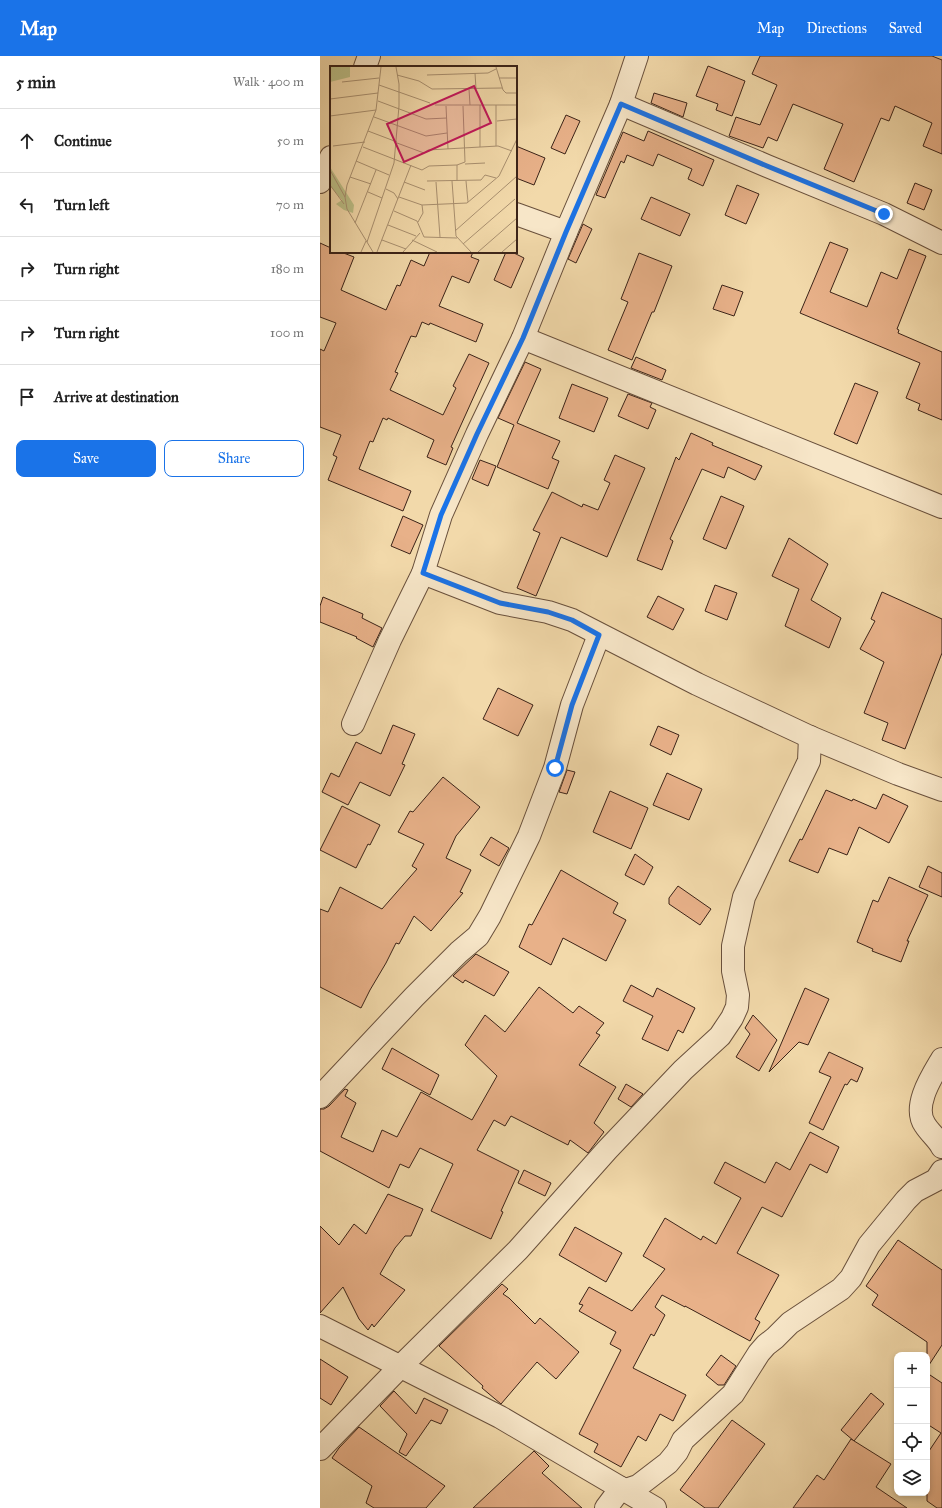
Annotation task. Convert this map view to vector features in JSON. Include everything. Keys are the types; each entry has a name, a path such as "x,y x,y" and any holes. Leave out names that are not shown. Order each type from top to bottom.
{"street":[{"path":"365,66 369,56"},
{"path":"353,724 390,640 423,573 441,515 477,434 523,338 566,232 621,104 637,56"},
{"path":"621,104 884,214 942,243"},
{"path":"320,182 330,159"},
{"path":"517,214 566,232"},
{"path":"523,338 942,507"},
{"path":"423,573 500,603 548,612 572,620 696,684 810,737 898,774 942,790"},
{"path":"320,1097 414,997 459,952 478,936 490,916 529,836 552,775 572,705 599,635"},
{"path":"320,1449 518,1250 607,1150 683,1070 720,1036 732,1018 736,1007 738,995 734,971 733,946 744,897 809,761 810,737"},
{"path":"809,761 834,747"},
{"path":"942,1059 930,1079 924,1093 920,1106 920,1115 924,1124 942,1147"},
{"path":"606,1508 623,1489 638,1486 668,1463 683,1440 733,1394 759,1353 766,1345 790,1323 841,1289 852,1278 869,1245 906,1200 915,1191 936,1180 942,1171"},
{"path":"320,1326 500,1416 655,1508"}],"building":[{"path":"760,56 932,56 942,60 942,154 923,146 932,123 895,106 889,121 881,118 854,182 824,169 843,124 793,104 777,141 768,137 763,148 729,136 736,117 760,125 777,85 752,74"},
{"path":"708,66 745,81 732,116 716,110 718,104 696,96"},
{"path":"654,93 687,103 683,117 651,103"},
{"path":"566,115 580,121 565,154 551,148"},
{"path":"648,131 714,160 703,186 688,179 692,169 658,154 653,166 627,155 624,163 621,161 605,198 596,195 623,132 644,141"},
{"path":"517,146 545,158 534,185 517,178"},
{"path":"915,183 932,190 924,210 907,203"},
{"path":"737,185 759,194 746,224 725,215"},
{"path":"651,197 690,214 680,236 641,219"},
{"path":"583,224 592,229 576,263 568,259"},
{"path":"830,242 848,249 830,292 867,307 881,272 897,279 909,249 926,256 897,329 899,330 898,333 942,352 942,420 918,410 920,404 906,398 920,363 800,313"},
{"path":"320,243 330,248 330,253 344,253 354,257 341,290 386,310 397,285 400,286 411,260 424,266 430,253 473,253 471,257 479,260 469,283 452,276 439,306 483,324 476,342 430,323 429,325 422,322 416,337 411,336 395,372 398,373 390,390 443,415 456,388 453,386 469,354 489,363 451,447 453,448 446,465 427,457 434,440 388,418 387,420 383,418 373,442 370,441 359,469 411,491 403,511 328,480 337,457 333,455 341,435 320,427 320,349 324,351 336,323 320,317"},
{"path":"506,253 514,253 524,258 511,288 494,280"},
{"path":"639,253 672,266 654,312 652,312 632,360 608,350 628,302 621,299"},
{"path":"722,285 743,292 734,316 713,309"},
{"path":"636,357 666,370 662,380 631,368"},
{"path":"525,362 541,369 517,423 560,441 552,458 559,461 548,489 497,467 514,425 498,418"},
{"path":"855,383 878,392 857,444 834,434"},
{"path":"572,384 608,398 594,432 559,418"},
{"path":"628,394 652,403 650,407 656,410 648,429 618,416"},
{"path":"691,433 713,443 712,445 762,466 755,480 728,467 724,478 702,469 670,539 673,541 662,570 637,560 676,457 679,460"},
{"path":"615,455 645,468 607,557 561,537 536,596 517,588 540,533 533,530 552,492 582,507 583,504 598,510 610,483 604,480"},
{"path":"480,460 496,466 488,486 472,479"},
{"path":"721,496 744,506 726,549 703,539"},
{"path":"403,516 423,525 410,554 391,546"},
{"path":"789,538 828,564 811,600 841,618 829,648 785,626 799,589 772,576"},
{"path":"715,585 737,593 727,620 705,611"},
{"path":"882,592 942,619 942,653 905,749 882,740 888,723 864,713 884,662 860,649 875,621 871,619"},
{"path":"658,596 684,609 673,630 647,617"},
{"path":"323,597 363,614 362,618 382,628 373,647 356,638 357,637 320,622 320,606"},
{"path":"498,688 533,705 518,736 483,719"},
{"path":"393,725 415,734 402,764 405,765 390,796 360,782 348,805 322,792 331,773 339,777 356,742 381,754"},
{"path":"658,726 679,735 671,755 650,745"},
{"path":"567,770 575,772 567,794 559,792"},
{"path":"667,773 702,789 689,820 653,805"},
{"path":"443,777 480,807 456,836 446,858 471,870 460,892 463,893 431,931 414,916 399,944 396,943 361,1008 320,987 320,909 328,912 340,887 382,909 417,869 412,866 424,844 398,832 410,811 413,812"},
{"path":"826,790 876,809 883,794 908,806 889,843 859,827 847,855 829,848 818,873 789,861 800,839 802,840"},
{"path":"610,791 648,808 631,849 593,832"},
{"path":"342,806 380,825 370,845 368,844 356,868 320,850"},
{"path":"491,837 509,848 499,866 480,855"},
{"path":"635,854 653,867 644,885 625,875"},
{"path":"928,866 942,873 942,897 919,887"},
{"path":"561,870 618,903 613,913 626,920 606,961 563,938 551,965 519,947 529,924 532,925"},
{"path":"889,877 928,895 907,941 909,941 901,962 872,951 873,949 857,942 873,900 878,902"},
{"path":"678,886 711,909 700,925 669,904 669,898"},
{"path":"476,954 509,972 494,996 465,980 463,983 453,976"},
{"path":"631,985 653,997 657,988 695,1008 683,1033 678,1030 668,1051 642,1039 653,1016 623,1001"},
{"path":"539,987 573,1013 579,1006 604,1023 596,1033 600,1035 579,1065 616,1087 594,1123 604,1132 588,1153 570,1140 568,1145 511,1116 505,1126 494,1120 477,1150 519,1171 501,1211 503,1212 491,1239 431,1211 453,1164 420,1148 409,1168 400,1164 389,1188 320,1151 320,1109 324,1109 329,1106 345,1089 348,1090 345,1096 356,1103 341,1137 373,1152 382,1130 397,1137 421,1092 472,1120 497,1076 465,1045 485,1015 505,1032"},
{"path":"805,988 829,999 808,1045 799,1042 769,1072"},
{"path":"753,1015 777,1040 759,1071 736,1057 750,1034 745,1028"},
{"path":"392,1048 439,1075 430,1095 382,1069"},
{"path":"829,1052 863,1068 857,1082 851,1079 847,1085 845,1084 823,1130 809,1123 831,1077 819,1072"},
{"path":"626,1084 643,1094 631,1107 618,1099"},
{"path":"810,1132 839,1147 827,1173 810,1164 782,1217 762,1207 737,1253 779,1275 755,1319 760,1322 750,1341 662,1295 655,1307 665,1315 654,1336 651,1334 633,1368 686,1395 673,1421 660,1414 646,1441 638,1436 621,1467 594,1452 598,1444 579,1434 621,1350 610,1344 616,1332 579,1311 583,1305 579,1304 589,1287 632,1311 665,1269 643,1256 665,1218 701,1240 703,1236 716,1244 741,1198 714,1183 725,1162 765,1183 776,1162 790,1170"},
{"path":"524,1170 551,1183 545,1196 518,1183"},
{"path":"388,1194 423,1209 411,1236 405,1236 395,1248 380,1274 405,1290 374,1327 372,1324 368,1330 359,1319 343,1287 320,1313 320,1226 339,1245 354,1224 366,1234"},
{"path":"575,1227 622,1253 606,1282 559,1255"},
{"path":"898,1240 942,1270 942,1345 930,1363 930,1352 927,1352 927,1342 872,1305 878,1295 866,1286"},
{"path":"502,1284 508,1289 503,1294 535,1324 540,1318 579,1352 556,1379 537,1362 501,1404 482,1388 483,1386 439,1346"},
{"path":"721,1355 736,1366 724,1385 718,1385 706,1375"},
{"path":"320,1359 348,1377 331,1405 320,1398"},
{"path":"930,1375 942,1383 942,1508 937,1508 927,1501 927,1496 930,1496 930,1450 941,1433 930,1426"},
{"path":"394,1391 416,1414 424,1398 448,1410 441,1424 431,1420 406,1456 399,1452 407,1434 380,1406"},
{"path":"871,1393 884,1404 854,1441 841,1430"},
{"path":"732,1420 765,1444 718,1508 705,1508 680,1490"},
{"path":"359,1427 445,1486 426,1508 374,1508 366,1503 372,1486 332,1458 339,1448"},
{"path":"851,1439 891,1464 876,1487 907,1508 793,1508 817,1475 824,1480"},
{"path":"534,1451 549,1466 542,1473 582,1508 473,1508"}],"route":[{"path":"555,768 572,705 599,635 572,620 548,612 500,603 423,573 441,515 477,434 523,338 566,232 621,104 884,214"}]}
